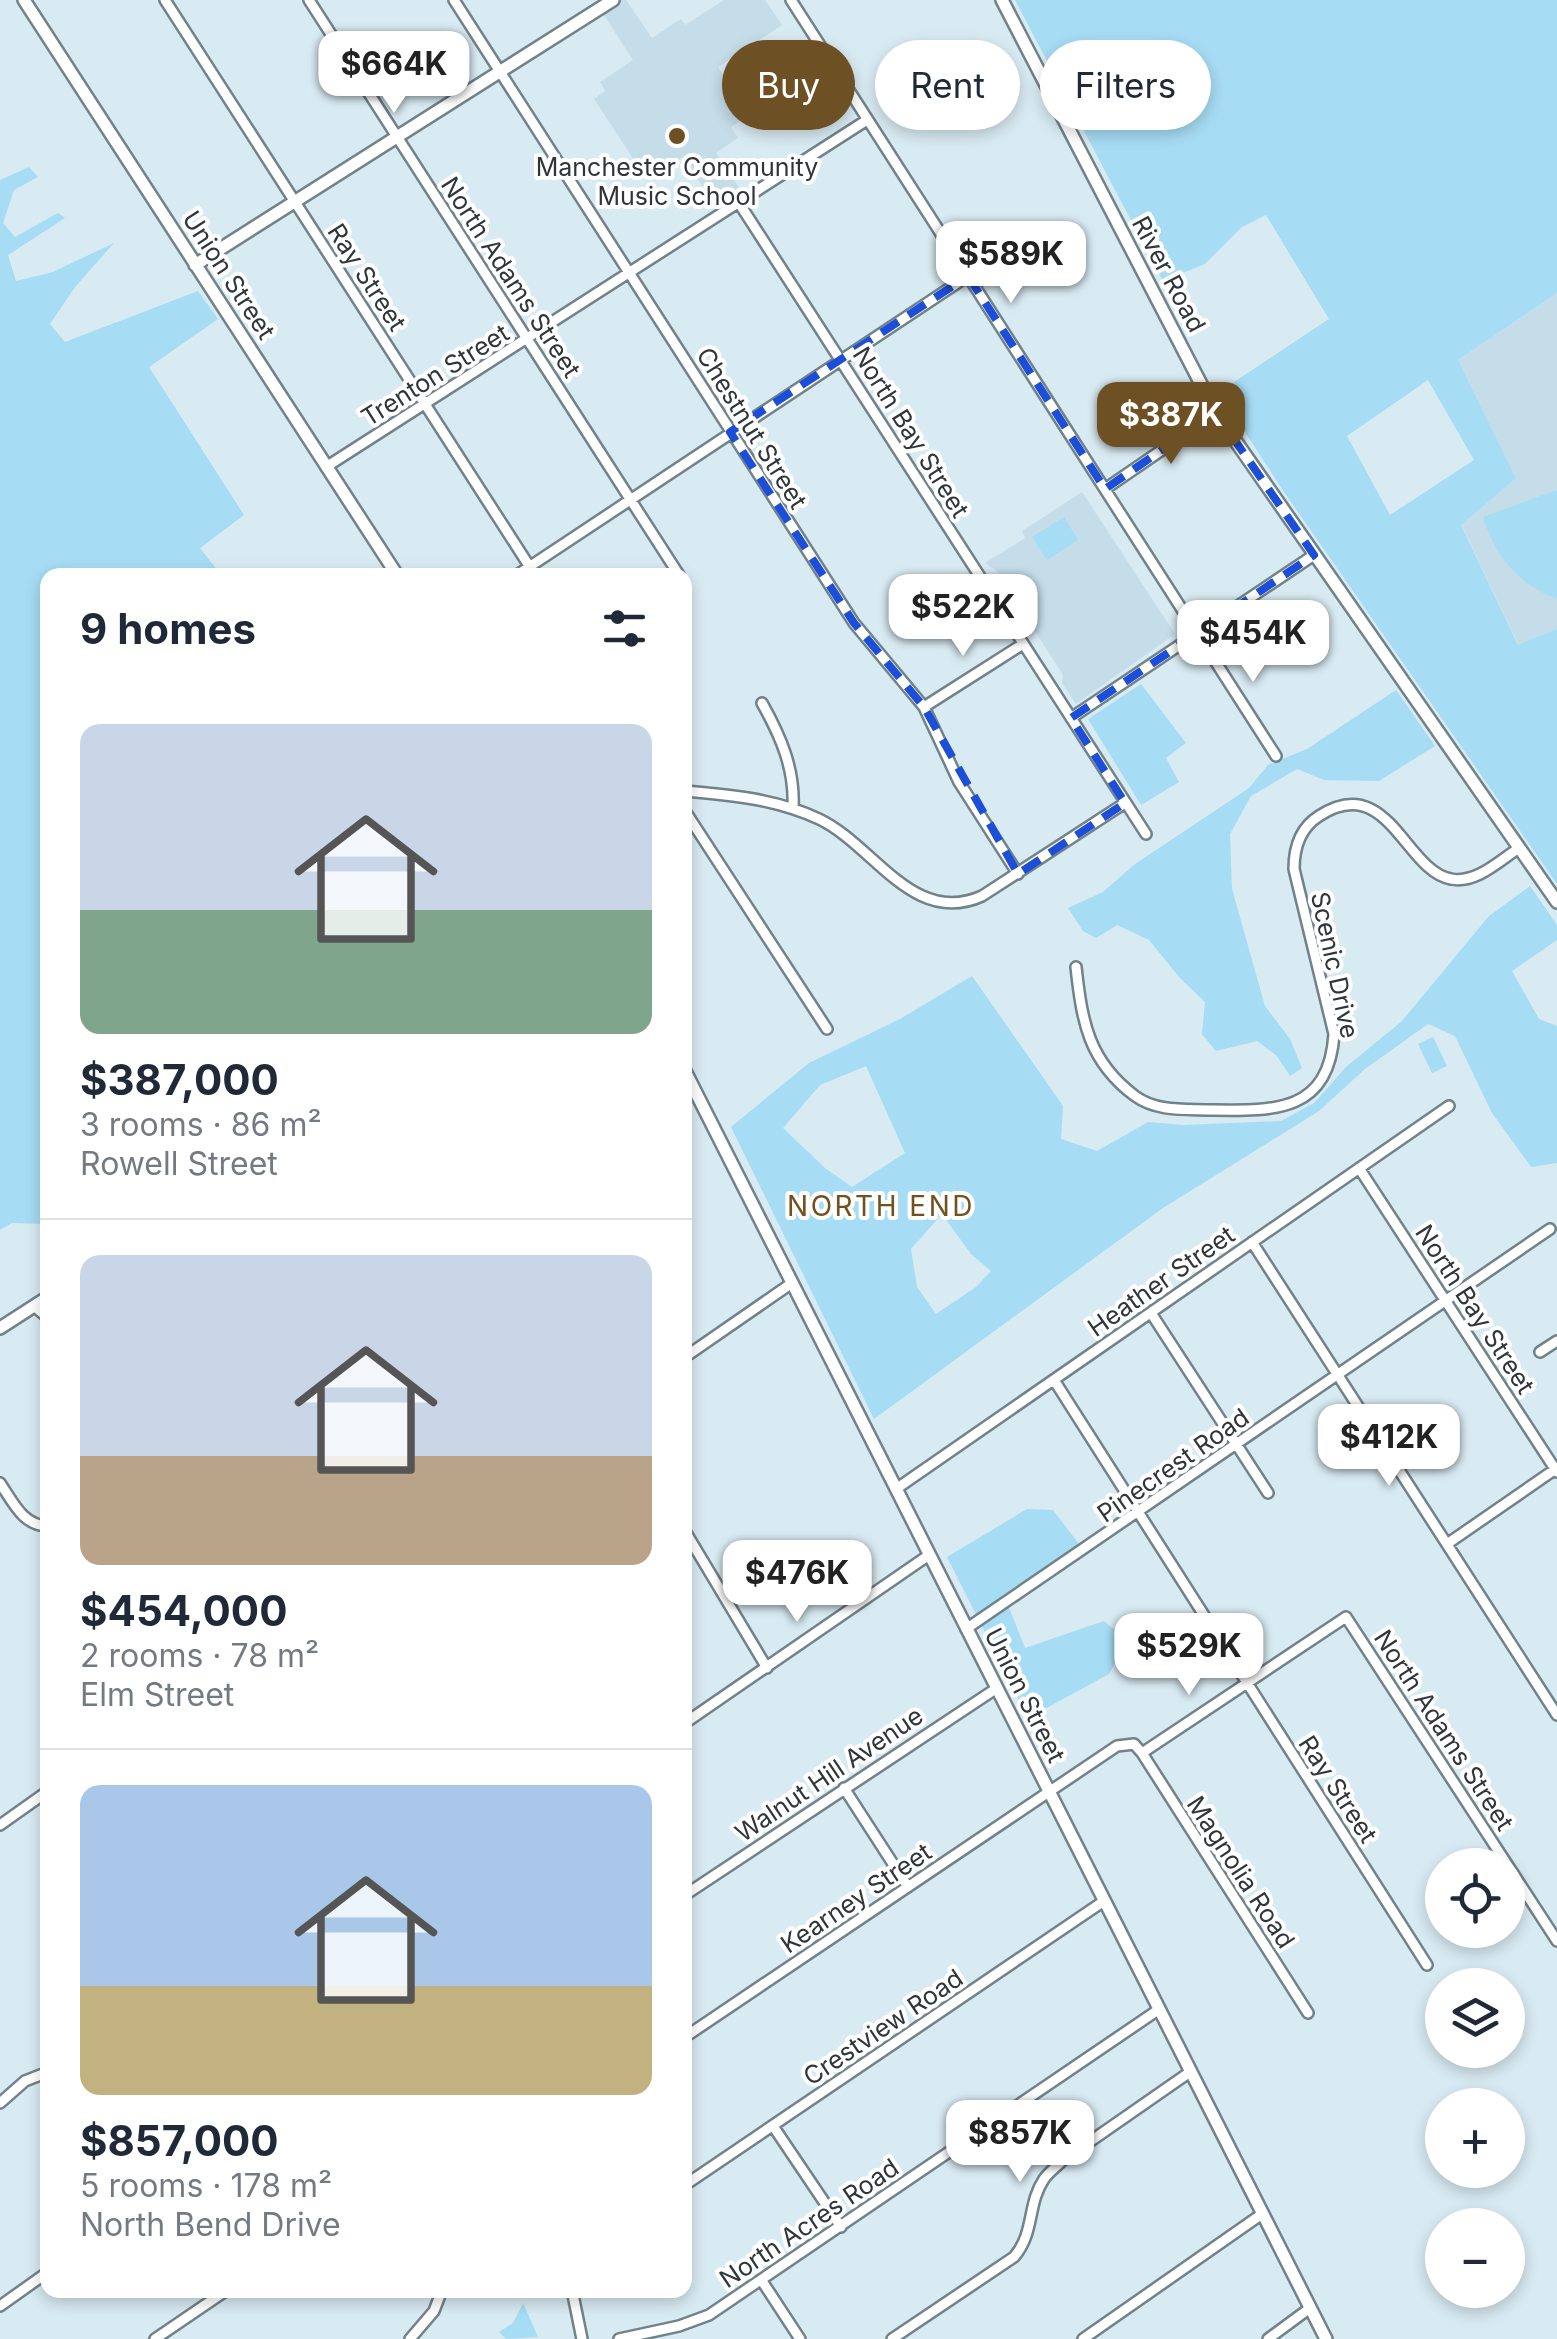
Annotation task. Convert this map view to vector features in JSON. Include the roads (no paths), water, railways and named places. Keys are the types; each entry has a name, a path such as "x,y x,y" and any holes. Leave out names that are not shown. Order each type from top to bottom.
{"street":[{"name":"Union Street","path":"24,0 392,568"},
{"name":"Ray Street","path":"166,0 530,568"},
{"name":"North Adams Street","path":"309,0 675,568"},
{"name":"Chestnut Street","path":"454,0 854,622 924,707 959,782 1018,874"},
{"path":"791,0 1276,756"},
{"name":"River Road","path":"1002,0 1216,413 1557,902"},
{"path":"196,266 611,1"},
{"name":"Trenton Street","path":"326,467 868,120"},
{"name":"North Bay Street","path":"739,203 1146,834"},
{"path":"536,568 730,432 968,276"},
{"path":"1105,489 1216,413"},
{"path":"1071,718 1314,554"},
{"path":"924,707 1023,644"},
{"path":"762,704 776,728 792,772 793,808"},
{"path":"692,792 755,798 793,808 828,823 912,891 931,902 956,904 974,900 1018,874 1125,803"},
{"name":"Scenic Drive","path":"1076,967 1081,1016 1088,1040 1136,1097 1164,1109 1277,1110 1304,1099 1322,1082 1333,1059 1334,1034 1294,868 1296,846 1305,828 1332,810 1370,809 1390,822 1436,874 1460,880 1480,874 1518,848"},
{"path":"692,822 827,1029"},
{"name":"Union Street","path":"692,1085 1326,2339"},
{"name":"Heather Street","path":"896,1489 1449,1106"},
{"name":"North Bay Street","path":"1359,1168 1556,1470"},
{"name":"Pinecrest Road","path":"966,1629 1550,1229"},
{"path":"1252,1242 1557,1715"},
{"path":"692,1352 792,1283"},
{"path":"0,1328 40,1303"},
{"path":"34,1306 40,1311"},
{"path":"1151,1312 1268,1493"},
{"path":"1540,1352 1557,1342"},
{"name":"Ray Street","path":"1054,1380 1427,1965"},
{"path":"1447,1544 1556,1470"},
{"path":"0,1484 22,1516 40,1525"},
{"path":"692,1543 767,1668"},
{"path":"692,1718 929,1554"},
{"name":"North Adams Street","path":"1247,1683 1346,1618 1557,1941"},
{"path":"1142,1753 1247,1683"},
{"name":"Walnut Hill Avenue","path":"692,1890 997,1688"},
{"name":"Kearney Street","path":"692,2032 1117,1746 1134,1744 1142,1753"},
{"name":"Magnolia Road","path":"1142,1753 1308,2013"},
{"path":"844,1788 908,1887"},
{"path":"0,1825 40,1798"},
{"name":"Crestview Road","path":"692,2180 1104,1902"},
{"name":"North Acres Road","path":"618,2339 709,2315 1158,2010"},
{"path":"892,2339 1014,2257 1025,2245 1035,2198 1045,2178 1062,2161 1190,2072"},
{"path":"0,2103 25,2081 40,2075"},
{"path":"773,2126 840,2227"},
{"path":"1083,2339 1262,2214"},
{"path":"0,2306 40,2278"},
{"path":"762,2282 800,2339"},
{"path":"160,2338 216,2298"},
{"path":"410,2339 434,2311 439,2298"},
{"path":"574,2298 582,2339"},
{"path":"1268,2339 1310,2308"}],"place":[{"name":"Manchester Community Music School","path":"677,136"}],"district":[{"name":"NORTH END","path":"881,1206"}]}
